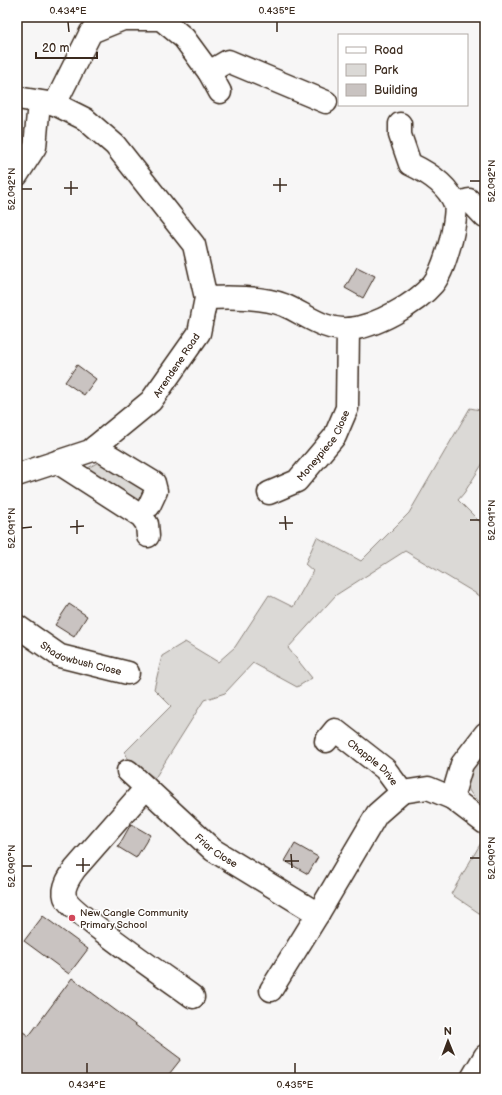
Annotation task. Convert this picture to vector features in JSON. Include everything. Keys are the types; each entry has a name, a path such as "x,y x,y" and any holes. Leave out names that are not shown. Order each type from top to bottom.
{"street":[{"path":"17,175 35,147 47,103 91,32 123,18 160,19 184,38 209,72 220,92"},
{"path":"209,72 228,61 326,102"},
{"name":"Arrendene Road","path":"17,98 47,103 85,119 115,145 194,245 206,298 199,333 151,402 90,451 17,475"},
{"path":"400,124 400,135 410,164 424,171 462,202 485,217"},
{"path":"206,298 238,297 283,304 319,324 348,329 384,320 410,303 433,284 446,257 462,202"},
{"name":"Moneypiece Close","path":"269,493 297,481 334,436 346,408 348,329"},
{"path":"96,447 154,483 156,491 149,506"},
{"path":"57,462 141,516 147,524 148,536"},
{"name":"Shadowbush Close","path":"17,626 60,656 128,673"},
{"name":"Chapple Drive","path":"326,740 335,730 385,769 402,792 428,788 452,798 485,823"},
{"path":"452,798 462,764 485,734"},
{"name":"Friar Close","path":"128,771 213,850 318,914"},
{"path":"146,788 75,869 67,883 64,896 67,902 85,918 193,997"},
{"path":"271,990 377,814 402,792"},
{"path":"472,1078 485,1056"}],"green space":[{"path":"470,408 485,411 485,460 458,500 485,527 485,599 405,551 336,595 288,648 312,678 297,687 253,663 225,693 204,700 155,778 128,759 125,752 171,706 154,689 162,656 185,642 218,662 235,647 269,595 293,607 313,571 305,564 317,537 361,561 409,513"},
{"path":"104,459 148,485 141,513 79,473"},
{"path":"481,748 485,754 485,805 476,799 470,792 467,785 469,771"},
{"path":"485,836 485,917 451,894"}],"building":[{"path":"357,267 375,276 363,298 345,288"},
{"path":"77,365 96,379 84,395 65,382"},
{"path":"69,604 87,616 74,637 55,625"},
{"path":"131,824 150,835 136,858 118,847"},
{"path":"295,844 318,857 308,874 285,861"},
{"path":"43,916 88,949 69,974 24,941"},
{"path":"72,978 181,1059 166,1078 17,1078 17,1028 29,1036"}],"place":[{"name":"New Cangle Community Primary School","path":"72,918"}]}
